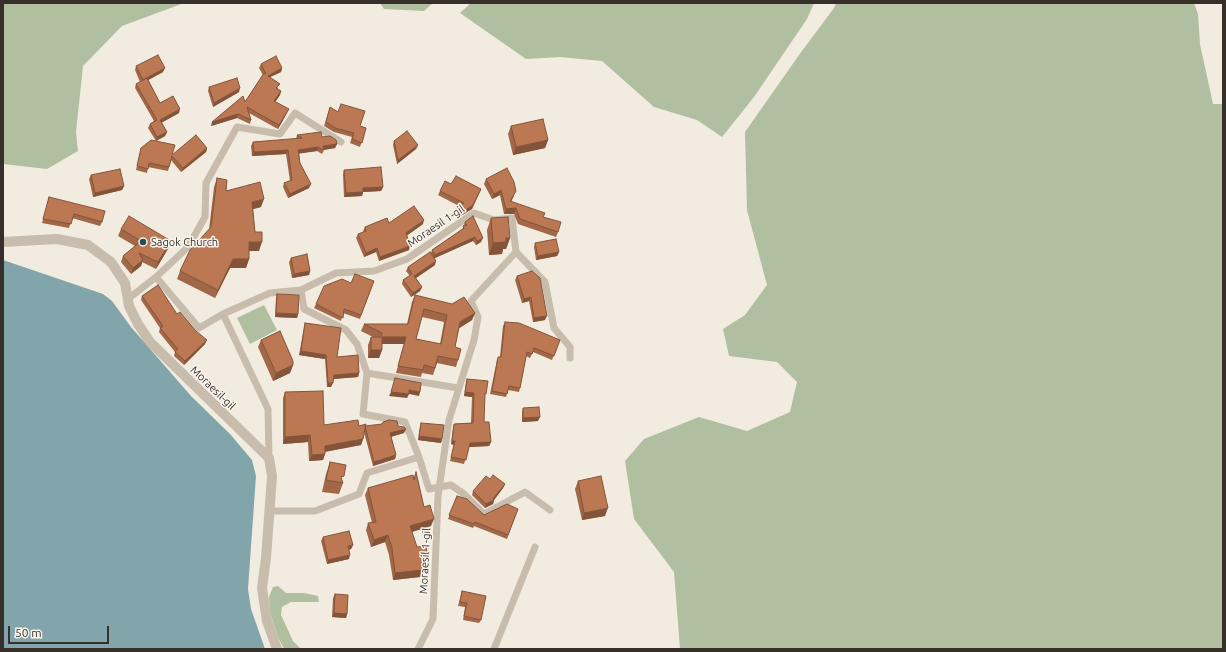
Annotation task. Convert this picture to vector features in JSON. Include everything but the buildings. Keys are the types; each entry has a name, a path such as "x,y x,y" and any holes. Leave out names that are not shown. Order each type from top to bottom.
{"street":[{"name":"Moraesil-gil","path":"3,242 57,239 88,244 111,262 125,283 128,299 138,324 150,342 269,458"},
{"path":"269,458 272,476 266,558 262,588 267,620 277,649"}],"lane":[{"path":"128,299 156,277 188,247 205,217 206,182 237,127 280,134 295,112 341,142"},
{"name":"Moraesil 1-gil","path":"156,277 199,328 223,314 270,294 302,290 336,273 374,271 407,259 474,213 494,220 512,218 516,252 471,301 478,317 449,420 440,487 433,618 418,649"},
{"path":"516,252 546,282 554,328 570,347 570,358"},
{"path":"302,290 304,309 346,330 357,344 367,373 364,414 405,422 419,457 429,489 451,485 464,494 484,514 524,492 550,510"},
{"path":"223,314 268,409 269,458"},
{"path":"367,373 458,388"},
{"path":"269,511 315,510 359,494 367,473 419,457"},
{"path":"494,649 535,547"}],"green space":[{"path":"3,3 184,3 122,26 83,66 76,132 78,151 47,169 3,164"},
{"path":"380,3 433,3 424,11 384,9"},
{"path":"471,3 814,3 807,19 754,97 722,137 697,120 654,107 602,61 560,57 526,59 460,13"},
{"path":"836,3 1194,3 1198,14 1200,44 1213,104 1223,104 1223,649 680,649 674,572 634,519 625,461 644,439 699,417 747,431 790,412 797,382 777,362 729,356 723,329 745,315 767,285 747,210 745,132 834,8"},
{"path":"264,305 277,330 250,344 237,318"},
{"path":"278,586 286,593 304,593 318,596 319,602 291,602 282,607 281,615 293,641 301,649 284,649 278,637 270,613 269,597 273,587"}],"water":[{"path":"3,260 103,294 112,301 131,327 191,396 230,434 252,460 256,476 248,589 251,609 265,649 3,649"}],"place":[{"name":"Sagok Church","path":"143,242"}]}
